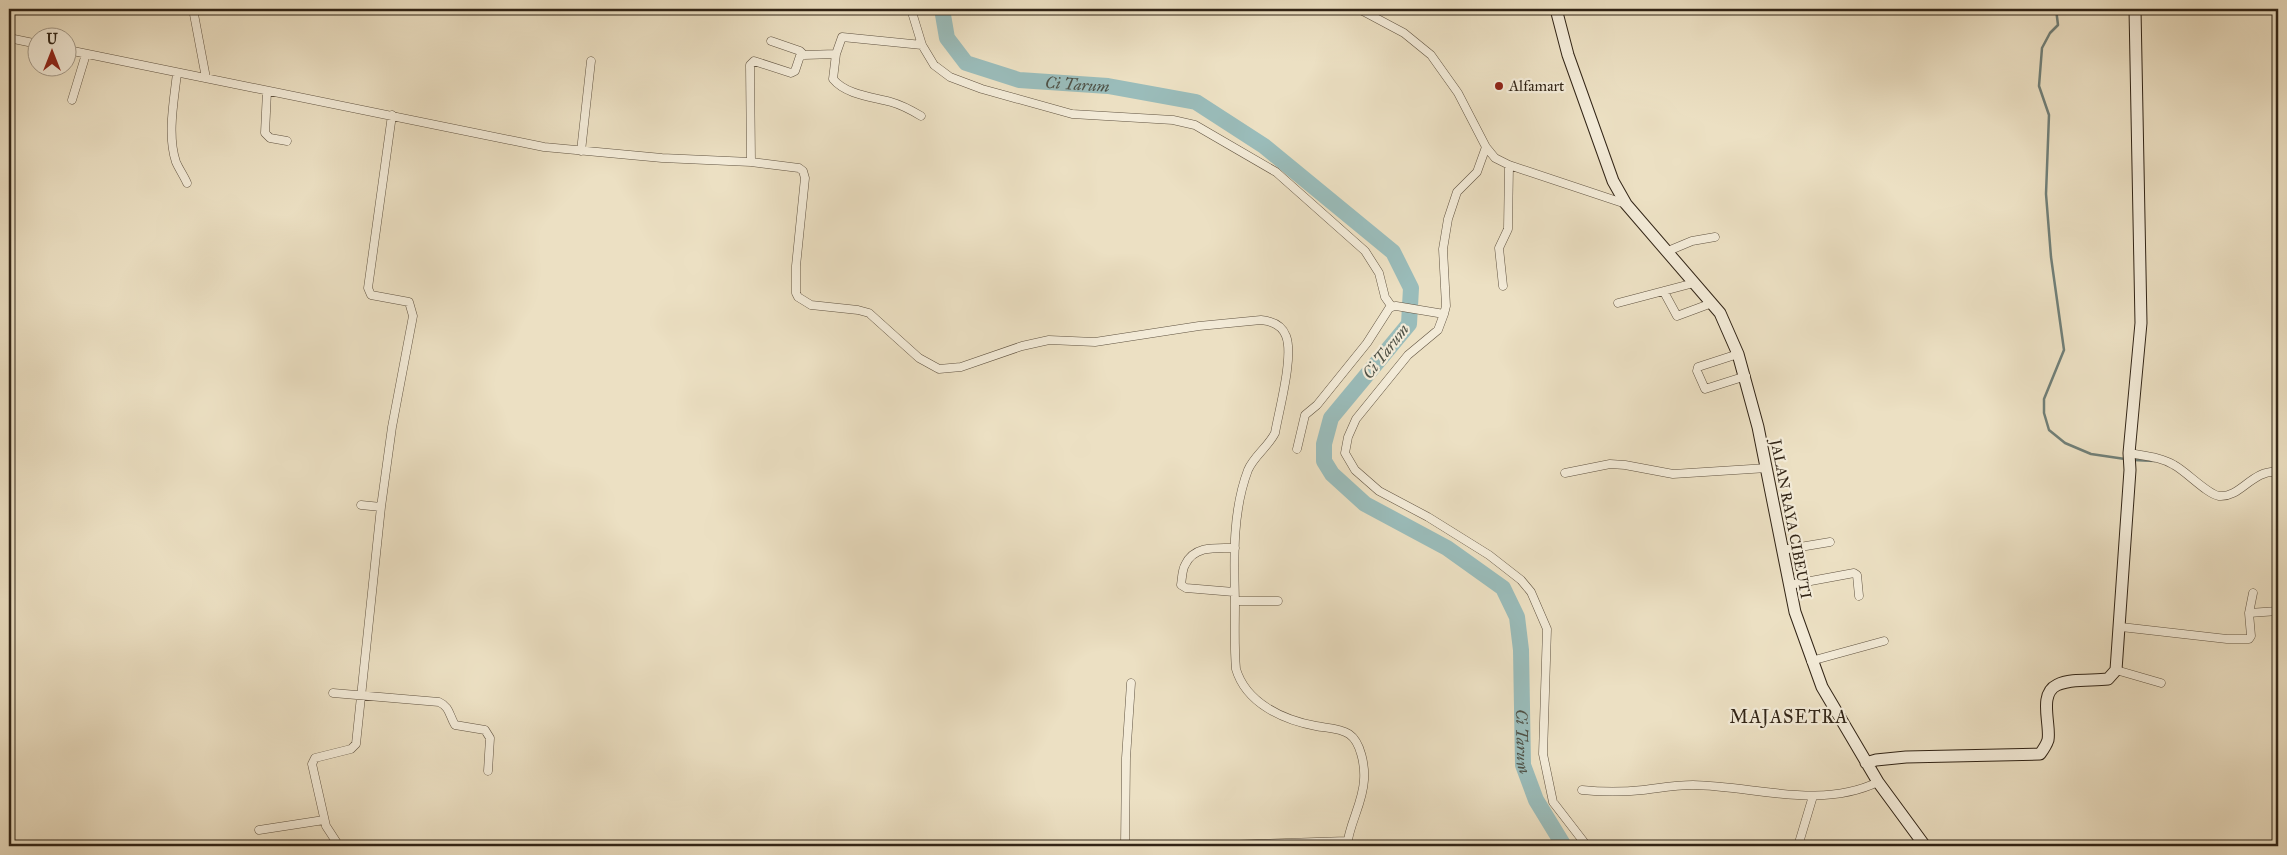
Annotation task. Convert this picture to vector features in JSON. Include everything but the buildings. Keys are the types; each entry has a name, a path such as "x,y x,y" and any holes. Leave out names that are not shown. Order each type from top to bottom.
{"street":[{"path":"193,9 206,78"},
{"path":"911,9 922,45 934,65 950,77 982,89 1072,114 1172,120 1195,125 1276,172 1365,251 1379,273 1385,297 1394,306 1442,314"},
{"path":"1358,9 1404,33 1431,55 1458,93 1486,147 1495,158 1509,165 1626,204"},
{"name":"JALAN RAYA CIBEUTI","path":"1556,9 1568,55 1613,181 1626,204 1720,313 1738,354 1746,376 1767,468 1795,612 1811,661 1838,715 1866,764 1925,846"},
{"path":"1866,764 1881,759 1906,757 2040,754 2046,746 2048,738 2047,699 2050,691 2056,685 2068,682 2108,679 2116,670 2121,627 2130,455 2141,323 2135,9"},
{"path":"920,116 893,103 851,91 832,79 836,54 842,37 922,45"},
{"path":"9,38 28,42"},
{"path":"771,42 800,50 804,55"},
{"path":"78,52 544,147 662,158 751,162 799,168 805,176 796,266 796,293 798,297 811,305 869,313 919,358 939,369 961,367 1022,346 1049,340 1095,342 1199,326 1261,320 1269,320 1278,325 1286,335 1288,346 1275,433 1271,442 1249,468 1242,486 1235,548 1236,669 1239,679 1247,690 1259,701 1286,718 1343,731 1354,738 1362,760 1364,780 1347,844 1190,846"},
{"path":"72,100 86,54"},
{"path":"751,162 750,65 757,62 791,73 795,71 800,56 836,54"},
{"path":"581,150 591,61"},
{"path":"177,73 172,129 176,162 187,183"},
{"path":"267,91 265,133 270,138 287,141"},
{"path":"338,846 324,820 313,761 351,749 356,744 381,507 392,427 413,316 408,302 371,295 368,288 392,115"},
{"path":"1486,147 1477,172 1457,192 1448,219 1443,249 1446,306 1438,330 1408,355 1356,419 1348,437 1345,452 1355,470 1379,491 1428,517 1489,556 1521,580 1532,592 1547,629 1543,754 1553,802 1587,846"},
{"path":"1503,286 1499,248 1508,229 1509,165"},
{"path":"1668,251 1692,241 1715,237"},
{"path":"1618,303 1694,283"},
{"path":"1664,292 1676,316 1712,303"},
{"path":"1297,449 1305,415 1318,405 1394,306"},
{"path":"1738,354 1698,367 1697,371 1705,389 1746,376"},
{"path":"2130,455 2157,458 2175,465 2217,496 2229,496 2255,476 2268,471 2278,472"},
{"path":"1565,473 1610,464 1673,474 1767,468"},
{"path":"361,505 381,507"},
{"path":"1782,550 1830,542"},
{"path":"1234,592 1186,588 1181,585 1185,565 1197,552 1210,547 1235,548"},
{"path":"1789,585 1854,573 1856,575 1859,596"},
{"path":"2121,627 2227,640 2247,640 2251,638 2249,613 2253,593"},
{"path":"1235,601 1278,601"},
{"path":"2249,613 2278,611"},
{"path":"1811,661 1884,641"},
{"path":"2116,670 2161,683"},
{"path":"1125,846 1126,758 1131,683"},
{"path":"333,693 439,702 443,704 448,708 455,725 485,730 488,733 490,738 488,771"},
{"path":"1582,790 1622,791 1673,785 1694,785 1812,796 1839,795 1859,791 1878,782"},
{"path":"1798,846 1812,796"},
{"path":"259,830 324,820"}],"waterway":[{"name":"Ci Tarum","path":"942,9 947,38 966,63 1019,80 1108,86 1196,102 1264,146 1393,252 1411,288 1409,324 1331,418 1324,444 1324,461 1332,474 1365,504 1447,548 1503,588 1517,617 1521,650 1523,765 1536,800 1564,846"},
{"path":"2056,9 2058,25 2050,33 2042,48 2039,86 2049,115 2046,194 2051,257 2064,350 2044,399 2044,413 2049,430 2065,443 2091,454 2125,459"},
{"path":"2133,460 2155,461"}],"place":[{"name":"Alfamart","path":"1499,86"}],"district":[{"name":"MAJASETRA","path":"1789,717"}]}
